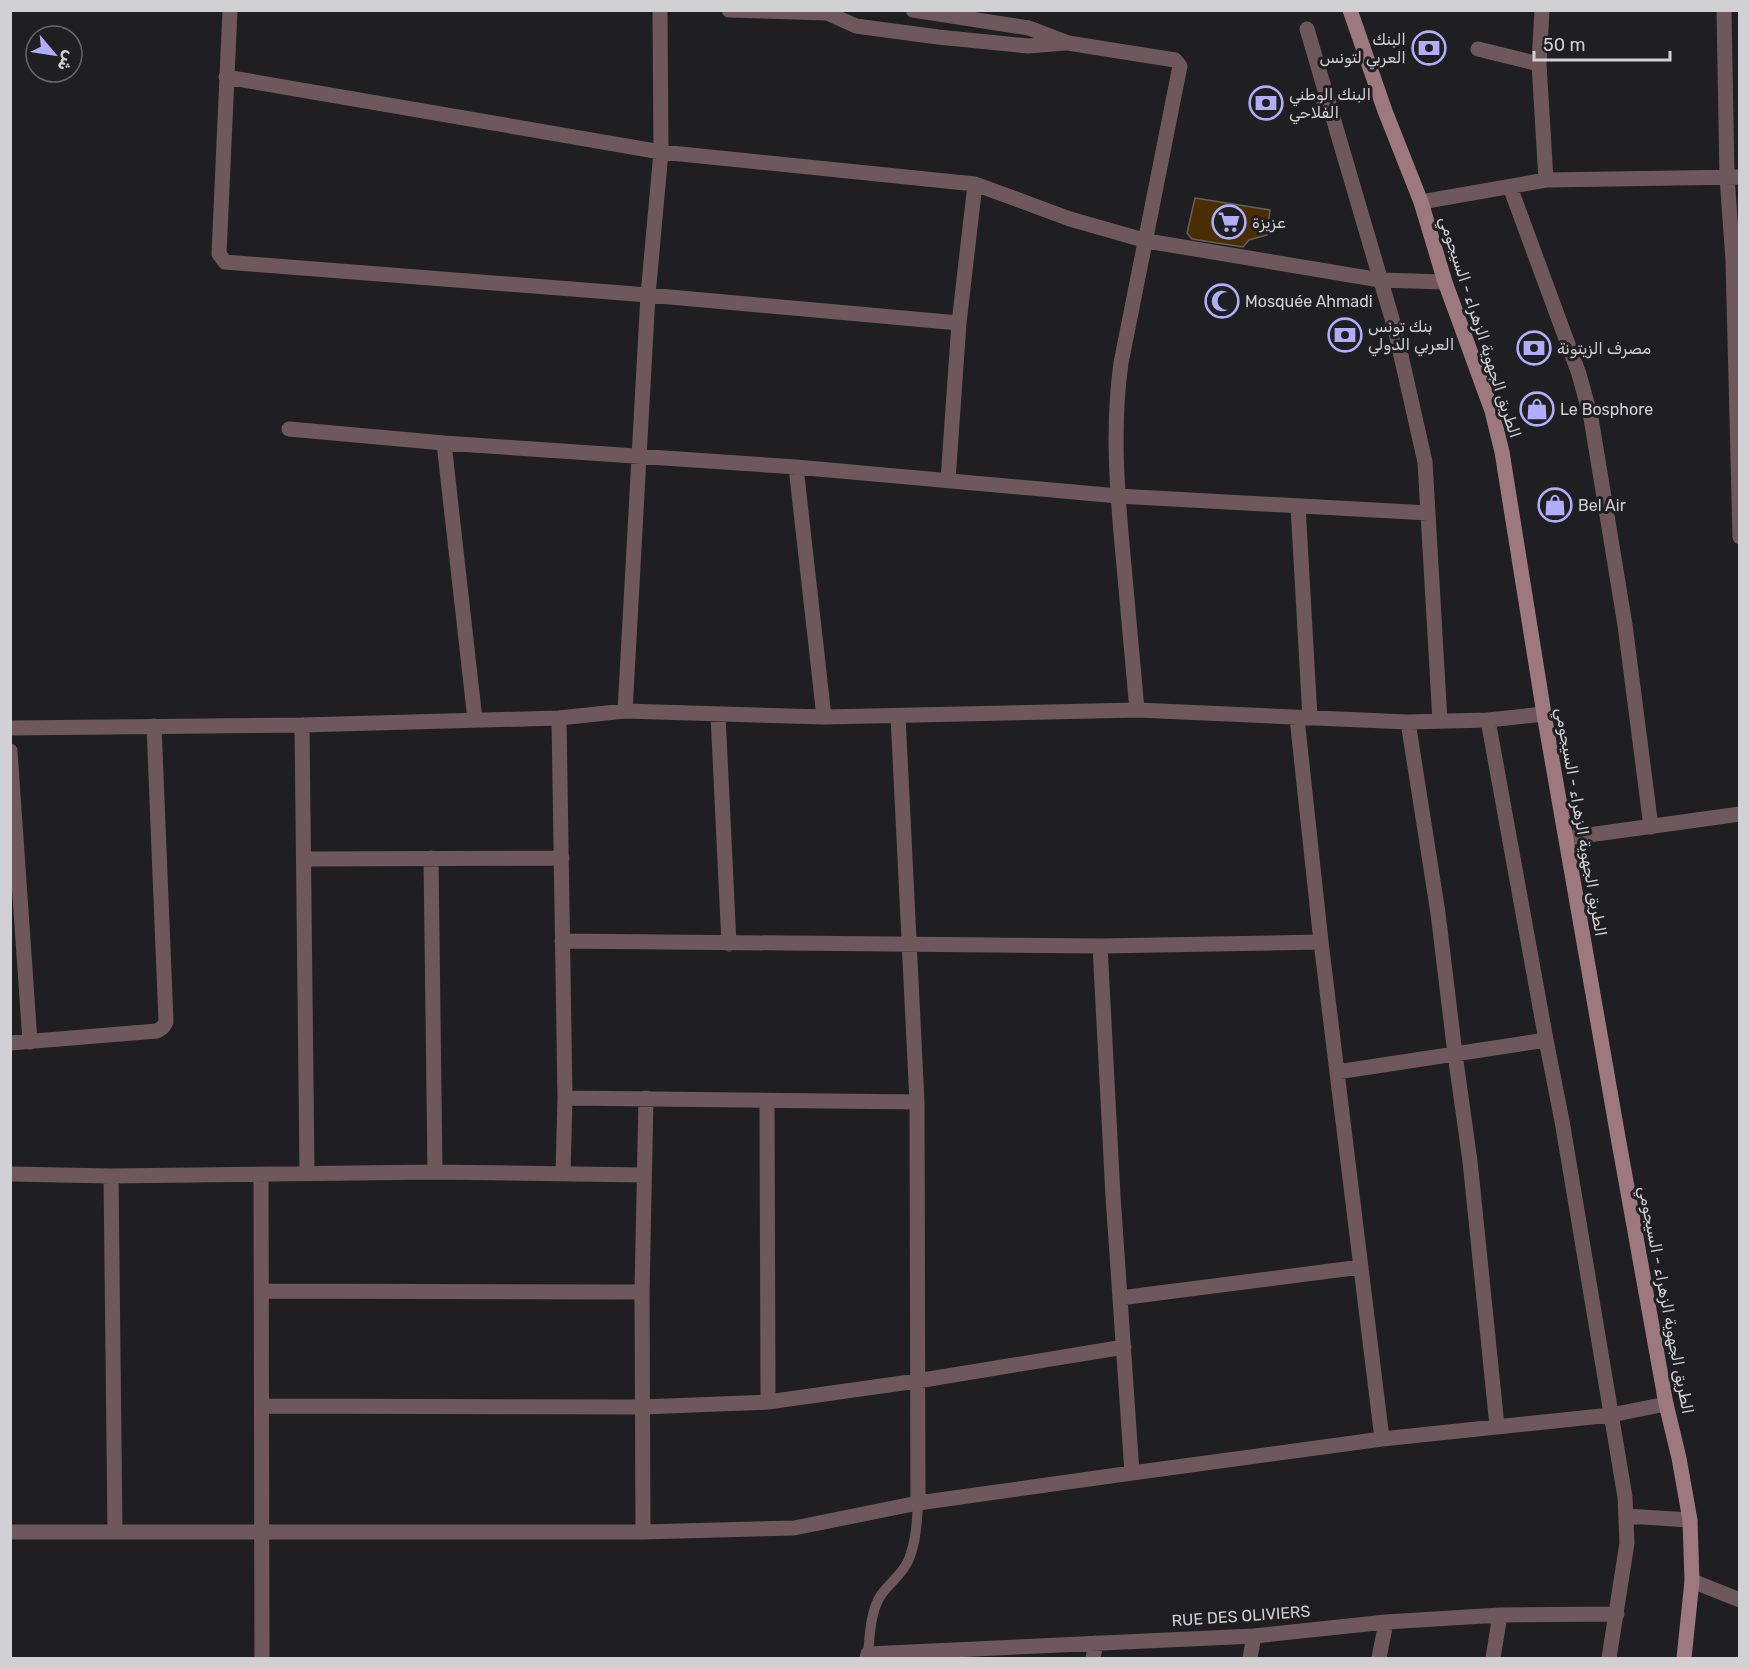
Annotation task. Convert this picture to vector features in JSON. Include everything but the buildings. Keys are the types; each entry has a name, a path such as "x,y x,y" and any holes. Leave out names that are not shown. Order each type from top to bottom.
{"main road":[{"name":"الطريق الجهوية الزهراء - السيجومي","path":"1350,10 1384,111 1421,202 1445,282 1492,411 1502,452 1544,714 1666,1404 1690,1520 1692,1581 1684,1659"}],"street":[{"path":"230,10 219,254 225,262 648,295 959,323"},
{"path":"625,711 648,295 661,153 660,10"},
{"path":"729,10 831,12 856,26 938,37 1028,46 1068,43"},
{"path":"913,10 938,12 1029,28 1068,43 1175,60 1180,66 1116,397 1118,496 1137,710"},
{"path":"1542,10 1539,64 1546,180"},
{"path":"1724,10 1736,262 1740,537"},
{"path":"938,12 938,37"},
{"path":"1307,29 1395,329 1425,462 1440,721"},
{"path":"1478,49 1539,64"},
{"path":"226,77 661,153 975,184 1070,219 1147,241 1380,280 1445,282"},
{"path":"1421,202 1546,180 1733,177"},
{"path":"948,480 959,323 975,184"},
{"path":"1510,187 1579,374 1591,418 1625,625 1651,827"},
{"path":"289,429 444,443 796,466 1118,496 1428,513"},
{"path":"444,443 475,720"},
{"path":"796,466 824,717"},
{"path":"1298,506 1304,718 1321,942 1382,1439"},
{"path":"10,728 302,725 560,718 625,711 824,717 1137,710 1408,722 1488,720 1544,714"},
{"path":"718,715 729,944"},
{"path":"898,716 917,1102 918,1503"},
{"path":"560,718 565,1098 563,1174"},
{"path":"1488,720 1564,1133 1625,1497 1627,1543 1609,1659"},
{"path":"1408,722 1438,913 1470,1161 1497,1426"},
{"path":"302,725 307,1172"},
{"path":"10,1043 157,1031 163,1027 165,1022 154,726"},
{"path":"10,751 30,1042"},
{"path":"1567,838 1740,814"},
{"path":"431,858 435,1172"},
{"path":"304,859 562,858"},
{"path":"562,941 1100,946 1321,942"},
{"path":"1100,946 1132,1473"},
{"path":"1337,1072 1546,1040"},
{"path":"565,1098 917,1102"},
{"path":"643,1532 642,1292 646,1098"},
{"path":"767,1101 768,1402"},
{"path":"10,1173 111,1176 261,1175 307,1172 644,1175"},
{"path":"261,1175 262,1659"},
{"path":"111,1176 115,1532"},
{"path":"1120,1298 1361,1267"},
{"path":"262,1291 642,1292"},
{"path":"263,1406 642,1407 768,1402 917,1381 1124,1347"},
{"path":"10,1532 643,1532 794,1528 918,1503 1382,1439 1611,1414 1666,1404"},
{"path":"1626,1516 1690,1520"},
{"path":"1692,1581 1740,1600"},
{"name":"RUE DES OLIVIERS","path":"868,1656 1094,1651 1386,1622 1500,1615 1617,1614"},
{"path":"1493,1659 1500,1615"},
{"path":"1379,1659 1386,1622"},
{"path":"1250,1659 1254,1636"}],"lane":[{"path":"868,1656 871,1622 875,1607 881,1596 899,1577 908,1561 915,1539 918,1503"}],"place":[{"name":"البنك العربي لتونس","path":"1429,48"},
{"name":"البنك الوطني الفلاحي","path":"1266,103"},
{"name":"عزيزة","path":"1229,222"},
{"name":"Mosquée Ahmadi","path":"1222,301"},
{"name":"بنك تونس العربي الدولي","path":"1345,335"},
{"name":"مصرف الزيتونة","path":"1534,348"},
{"name":"Le Bosphore","path":"1537,409"},
{"name":"Bel Air","path":"1555,505"}]}
